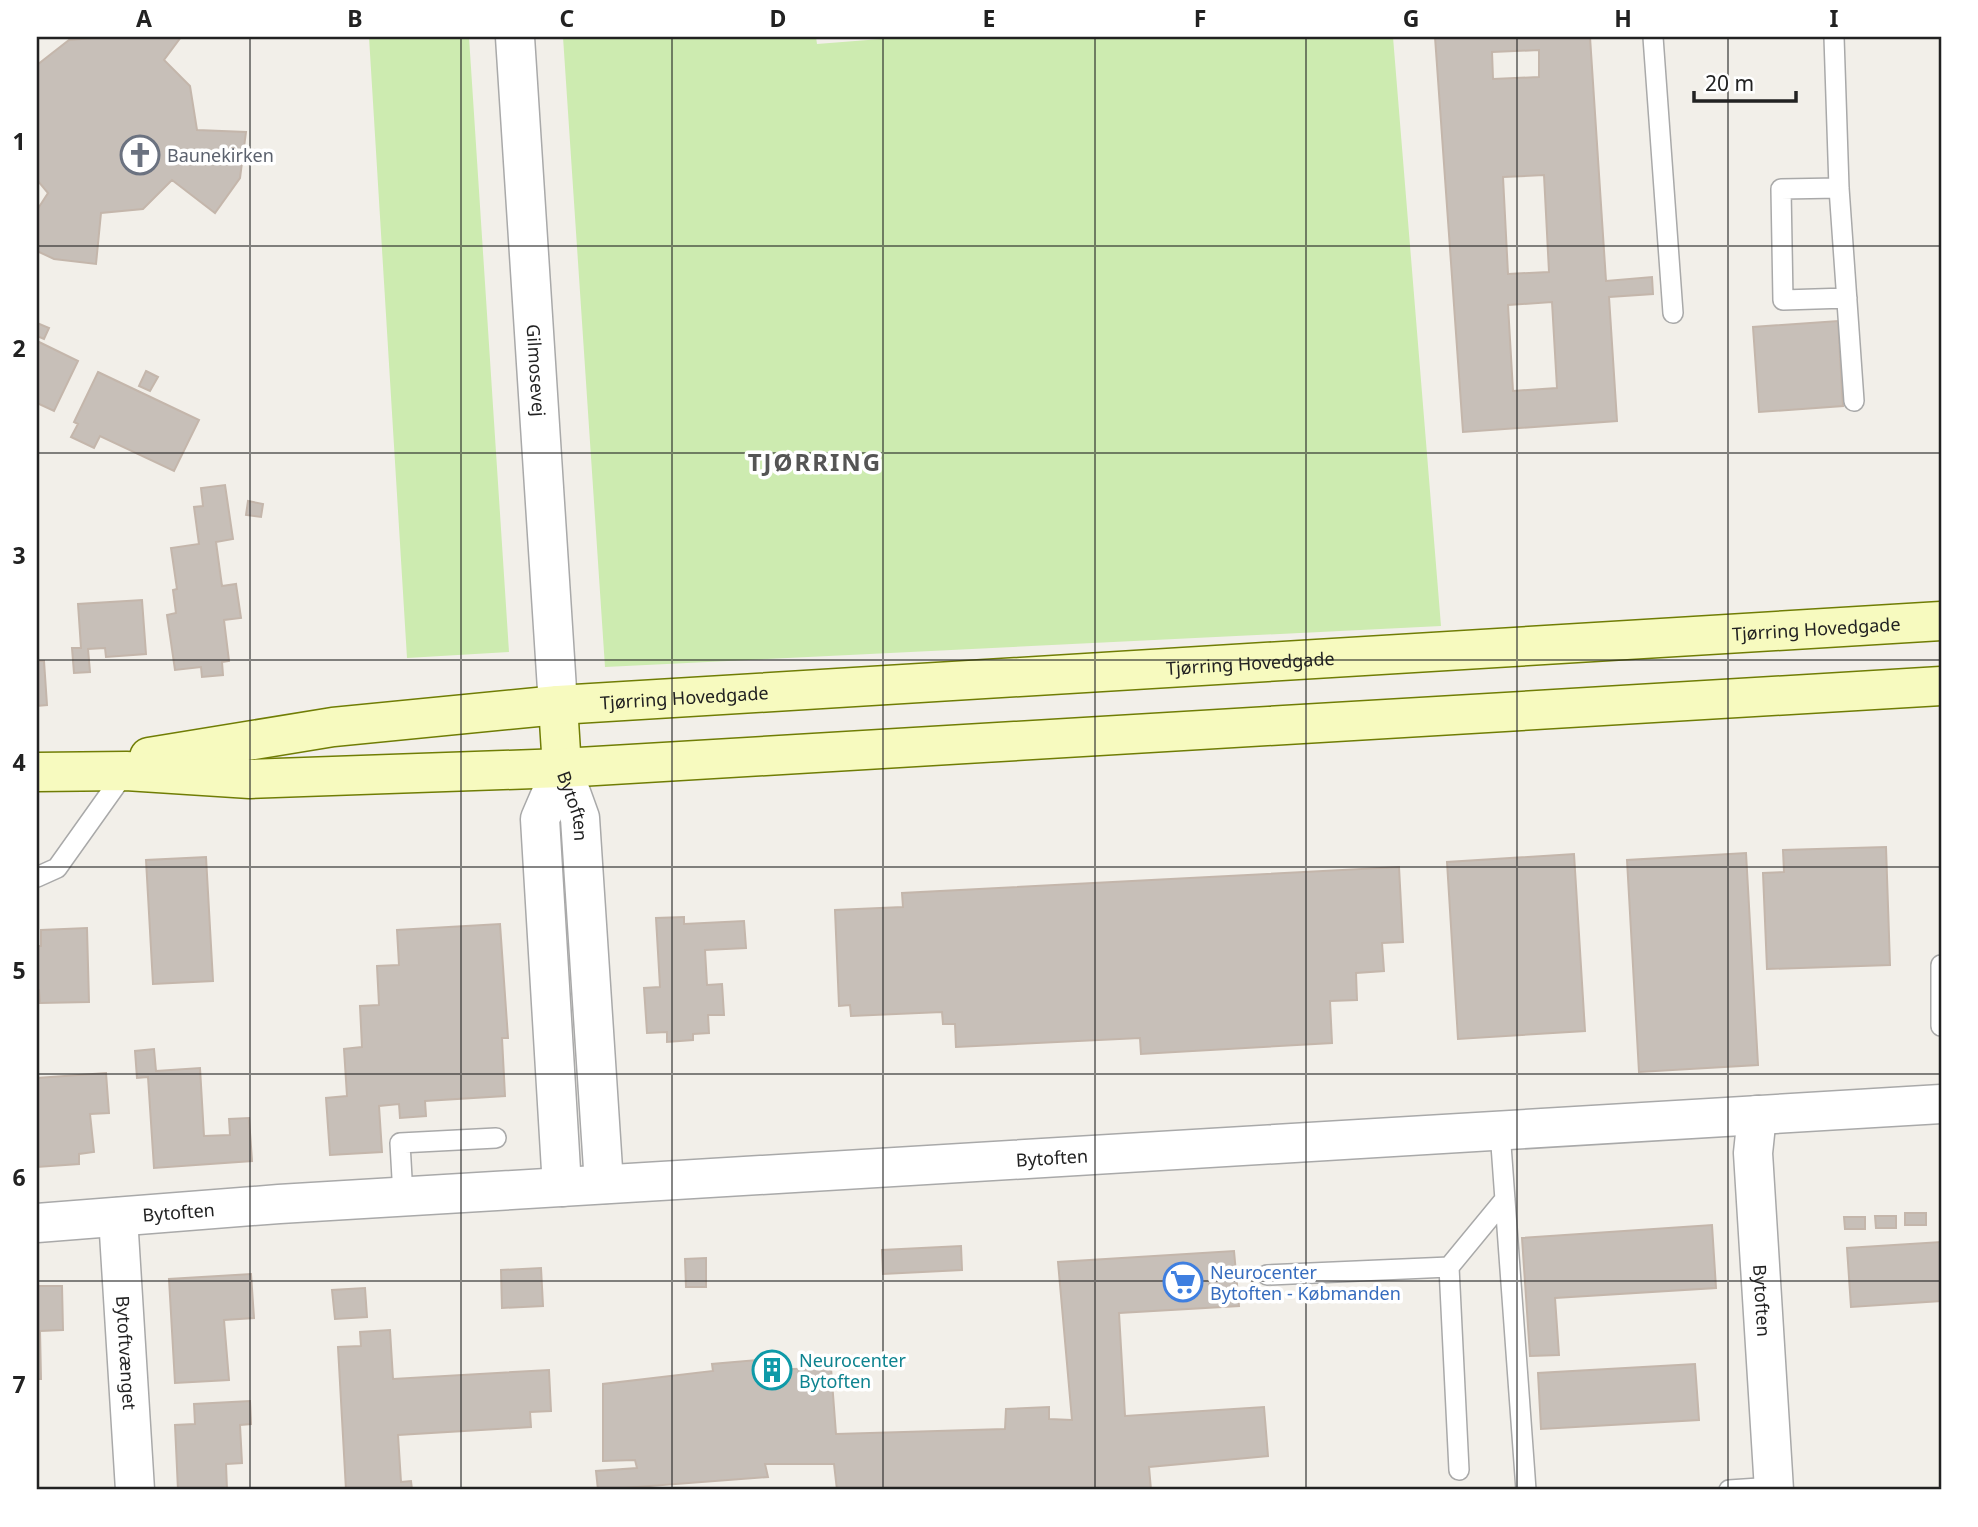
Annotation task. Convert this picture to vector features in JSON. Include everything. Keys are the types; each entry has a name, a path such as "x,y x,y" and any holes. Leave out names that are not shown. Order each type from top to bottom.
{"main road":[{"name":"Tjørring Hovedgade","path":"47,771 333,727 558,705 1941,621"},
{"name":"Tjørring Hovedgade","path":"47,771 126,771 250,779 562,768 1941,686"},
{"path":"558,705 562,768"}],"street":[{"name":"Gilmosevej","path":"515,37 558,705"},
{"name":"Bytoften","path":"562,768 580,818 604,1184"},
{"name":"Bytoften","path":"562,768 540,819 562,1187"},
{"name":"Bytoften","path":"37,1223 403,1196 1941,1104"},
{"name":"Bytoften","path":"1757,1115 1753,1153 1774,1489"},
{"name":"Bytoftvænget","path":"118,1217 135,1490"}],"lane":[{"path":"1653,37 1673,313"},
{"path":"1834,37 1839,188 1854,401"},
{"path":"1839,188 1781,189 1783,300 1847,298"},
{"path":"37,877 57,868 126,771"},
{"path":"1941,965 1941,1026"},
{"path":"1500,1131 1526,1490"},
{"path":"403,1196 400,1143 496,1138"},
{"path":"1459,1470 1449,1267 1505,1199"},
{"path":"1266,1275 1449,1267"},
{"name":"Bytoften","path":"1729,1490 1774,1489"}],"green space":[{"path":"369,37 469,37 509,652 407,658"},
{"path":"563,37 816,37 817,44 906,37 1393,37 1441,626 605,667"}],"building":[{"name":"Baunekirken","path":"181,37 164,60 190,86 197,130 246,132 240,178 215,213 172,180 143,209 101,213 96,264 54,259 37,251 37,210 48,193 37,180 37,65 69,40"},
{"path":"1435,37 1590,37 1606,281 1652,277 1653,294 1609,297 1617,421 1463,432","holes":["1539,50 1539,77 1493,79 1492,52","1544,175 1549,272 1508,274 1503,177","1552,302 1557,388 1513,391 1508,305"]},
{"path":"1838,321 1843,406 1759,412 1753,327"},
{"path":"37,323 49,328 44,339 37,336"},
{"path":"37,341 78,361 54,411 37,403"},
{"path":"146,371 158,377 150,391 139,386"},
{"path":"98,372 199,420 174,471 100,436 94,448 71,437 78,424 74,422"},
{"path":"225,485 233,539 216,542 222,586 236,584 241,618 224,620 229,661 222,662 223,675 202,677 201,667 175,670 167,615 176,613 173,590 177,589 171,548 199,544 194,507 203,506 201,488"},
{"path":"248,501 263,504 261,517 246,515"},
{"path":"142,600 146,654 106,657 105,648 88,649 90,672 74,673 72,648 81,648 78,604"},
{"path":"37,661 44,661 47,705 37,706"},
{"path":"1886,847 1890,965 1767,969 1763,873 1784,872 1783,850"},
{"path":"1746,853 1758,1065 1639,1072 1627,860"},
{"path":"1574,854 1585,1031 1458,1039 1447,862"},
{"path":"206,857 213,981 153,984 146,860"},
{"path":"1399,867 1403,942 1382,943 1384,971 1356,973 1357,1000 1330,1001 1332,1043 1141,1054 1140,1038 956,1047 955,1024 943,1024 942,1012 851,1016 850,1005 839,1006 835,910 903,907 902,893"},
{"path":"684,917 684,924 744,921 746,948 705,950 707,985 722,984 724,1015 708,1015 709,1033 693,1034 693,1040 667,1042 667,1032 647,1033 644,988 660,987 656,918"},
{"path":"500,924 508,1038 502,1038 505,1096 425,1101 426,1116 400,1118 399,1104 379,1106 382,1152 330,1155 326,1098 347,1096 344,1049 362,1047 360,1006 379,1005 377,966 399,965 397,930"},
{"path":"87,928 89,1002 40,1003 37,990 37,946 41,946 41,930"},
{"path":"154,1049 156,1071 200,1068 204,1136 230,1135 229,1119 249,1118 252,1161 154,1168 148,1077 137,1078 135,1051"},
{"path":"106,1073 109,1113 90,1114 94,1152 79,1154 79,1164 37,1167 37,1078"},
{"path":"1905,1213 1926,1213 1926,1225 1905,1225"},
{"path":"1875,1216 1896,1216 1896,1228 1876,1228"},
{"path":"1844,1217 1865,1217 1865,1229 1845,1229"},
{"path":"1712,1225 1716,1288 1555,1298 1559,1355 1530,1356 1522,1238"},
{"path":"1941,1242 1941,1301 1851,1307 1847,1248"},
{"path":"961,1246 962,1270 883,1274 882,1250"},
{"name":"Neurocenter Bytoften","path":"1234,1251 1239,1306 1119,1313 1125,1416 1264,1407 1268,1456 1149,1467 1151,1490 837,1490 834,1464 765,1464 768,1477 598,1490 596,1471 637,1468 635,1460 603,1461 603,1384 713,1371 712,1364 757,1360 757,1370 831,1368 836,1434 1005,1429 1006,1409 1049,1407 1049,1419 1072,1420 1058,1262"},
{"path":"706,1258 706,1287 686,1287 685,1259"},
{"path":"541,1268 543,1306 502,1308 501,1270"},
{"path":"251,1274 254,1318 224,1320 229,1380 175,1383 169,1279"},
{"path":"37,1286 62,1286 63,1330 40,1331 41,1379 37,1379"},
{"path":"365,1288 367,1317 335,1319 332,1290"},
{"path":"390,1330 393,1379 549,1370 551,1411 530,1412 531,1427 398,1435 401,1482 411,1481 412,1490 346,1490 338,1347 361,1346 360,1332"},
{"path":"1695,1364 1699,1420 1541,1429 1538,1373"},
{"path":"250,1401 251,1424 240,1425 242,1463 226,1464 227,1490 178,1490 175,1425 195,1424 194,1404"}],"place":[{"name":"Baunekirken","path":"140,155"},
{"name":"Neurocenter Bytoften - Købmanden","path":"1183,1282"},
{"name":"Neurocenter Bytoften","path":"772,1370"}],"district":[{"name":"TJØRRING","path":"815,461"}]}
